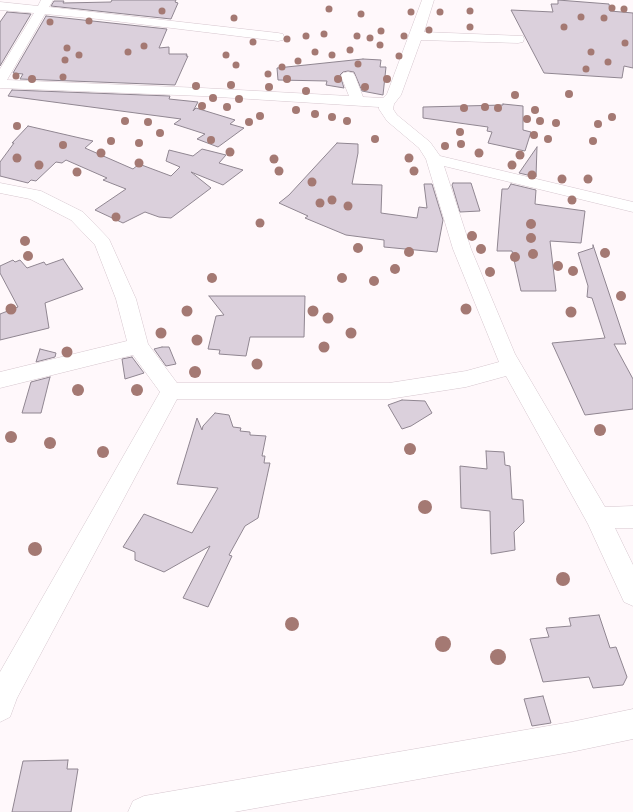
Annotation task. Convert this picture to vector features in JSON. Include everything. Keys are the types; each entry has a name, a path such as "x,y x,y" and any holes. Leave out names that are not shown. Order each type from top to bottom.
{"street":[{"path":"428,0 394,94 387,103 386,110 392,118 425,144 434,159 462,249 511,367 598,518 633,593"},
{"path":"0,81 44,5"},
{"path":"0,6 44,5 278,38"},
{"path":"416,36 518,39"},
{"path":"348,76 358,102"},
{"path":"0,84 202,92 387,103"},
{"path":"434,159 633,207"},
{"path":"0,188 35,195 77,216 103,243 126,299 138,346 171,391"},
{"path":"0,380 138,346"},
{"path":"171,391 389,391 466,379 511,367"},
{"path":"1,698 171,391"},
{"path":"598,518 633,516"},
{"path":"144,812 564,739 633,724"}],"building":[{"path":"112,0 176,0 175,2 178,3 171,19 51,6 54,1 64,1 63,3 111,2"},
{"path":"558,0 609,4 610,11 633,13 633,68 624,66 622,78 544,73 511,10 553,12 551,4 558,4"},
{"path":"7,12 31,14 0,66 0,22"},
{"path":"46,16 167,29 159,48 169,47 169,54 187,54 186,56 188,56 175,85 20,79 23,74 13,73"},
{"path":"363,59 381,60 380,67 386,67 383,95 362,91 354,72 348,71 343,72 340,75 344,88 326,85 327,81 278,80 277,68"},
{"path":"12,90 170,96 169,99 198,102 193,111 196,108 235,120 230,124 244,128 218,147 197,139 205,134 174,124 181,119 8,96"},
{"path":"503,104 523,106 523,130 531,132 525,151 488,143 492,132 487,131 488,127 423,118 423,107"},
{"path":"28,126 93,141 85,148 133,169 139,164 171,176 180,167 166,161 169,150 193,156 202,149 226,155 219,163 243,170 223,185 191,172 211,188 171,218 159,217 145,212 123,223 95,210 126,189 103,180 107,178 66,160 62,163 56,162 36,181 31,180 28,183 0,176 0,162 14,143 12,143"},
{"path":"337,143 358,144 358,153 352,184 382,185 381,213 417,218 419,207 427,208 424,184 432,184 443,220 437,252 384,247 384,240 346,235 305,218 308,216 279,203 289,195"},
{"path":"537,147 536,177 519,173"},
{"path":"453,183 471,183 480,211 460,212 452,185"},
{"path":"511,184 536,190 535,204 585,211 581,243 550,241 556,291 521,291 512,251 497,251 502,189 508,189"},
{"path":"593,245 626,344 614,344 633,379 633,409 585,415 552,343 605,338 592,298 587,297 588,286 578,253 593,248"},
{"path":"63,259 83,289 45,303 49,328 0,340 0,314 18,307 0,273 0,266 13,260 15,262 20,260 27,268 44,262 46,265"},
{"path":"209,296 305,296 304,337 250,337 246,356 219,354 220,350 208,349 216,316 224,315"},
{"path":"169,347 176,364 166,366 154,349"},
{"path":"40,349 56,353 55,357 36,362"},
{"path":"132,357 144,373 125,379 122,359"},
{"path":"50,377 41,413 22,413 31,382"},
{"path":"402,400 425,401 432,413 411,426 402,429 388,405"},
{"path":"215,413 229,415 233,427 241,428 240,431 250,432 250,435 266,436 262,456 265,456 264,463 270,463 258,518 245,526 229,555 232,556 208,607 183,598 210,546 164,572 135,560 135,552 123,547 144,514 192,533 218,488 177,484 197,418 202,430 203,426"},
{"path":"486,451 504,452 505,465 510,466 512,499 523,500 524,522 514,532 515,550 491,554 490,511 461,508 460,466 487,469"},
{"path":"599,615 610,648 616,647 627,677 623,685 593,688 589,677 543,682 530,639 549,637 546,628 571,626 569,618"},
{"path":"543,696 551,723 532,726 524,699"},
{"path":"68,760 67,769 78,769 71,812 12,812 23,761"}]}
